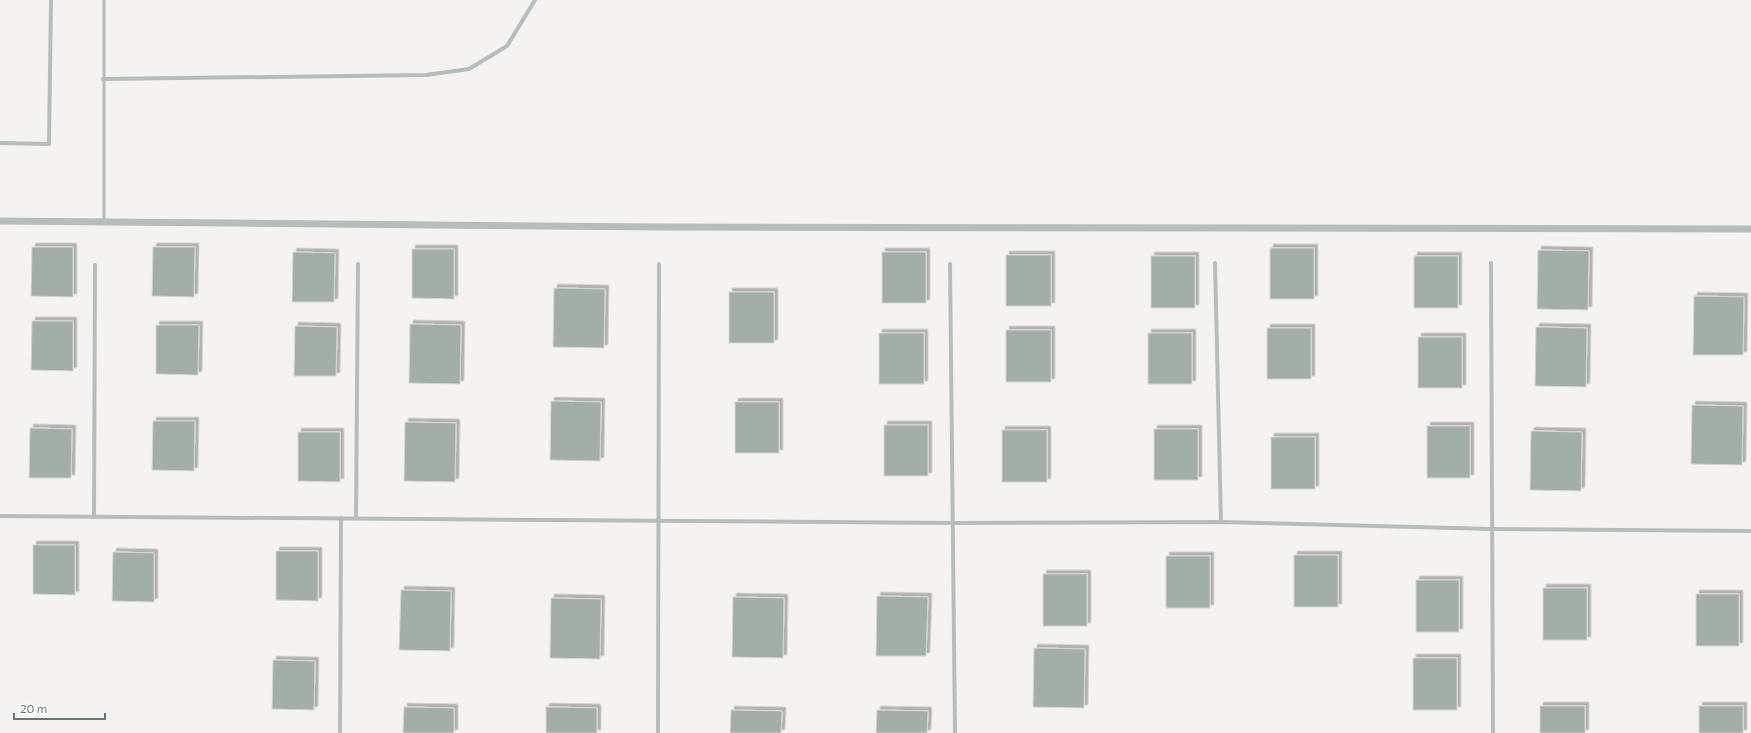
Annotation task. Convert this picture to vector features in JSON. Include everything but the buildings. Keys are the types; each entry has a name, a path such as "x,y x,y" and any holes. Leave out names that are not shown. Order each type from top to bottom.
{"street":[{"path":"0,143 49,144 51,0"},
{"path":"103,79 426,75 469,69 507,46 535,0"},
{"path":"0,221 667,227 1751,229"},
{"path":"1215,263 1221,522"},
{"path":"1491,263 1493,733"},
{"path":"356,518 358,264"},
{"path":"658,733 659,264"},
{"path":"950,264 955,733"},
{"path":"94,517 95,265"},
{"path":"0,516 658,519 953,523 1221,522 1492,529 1751,531"},
{"path":"340,733 341,518"}],"lane":[{"path":"104,0 104,222"}]}
